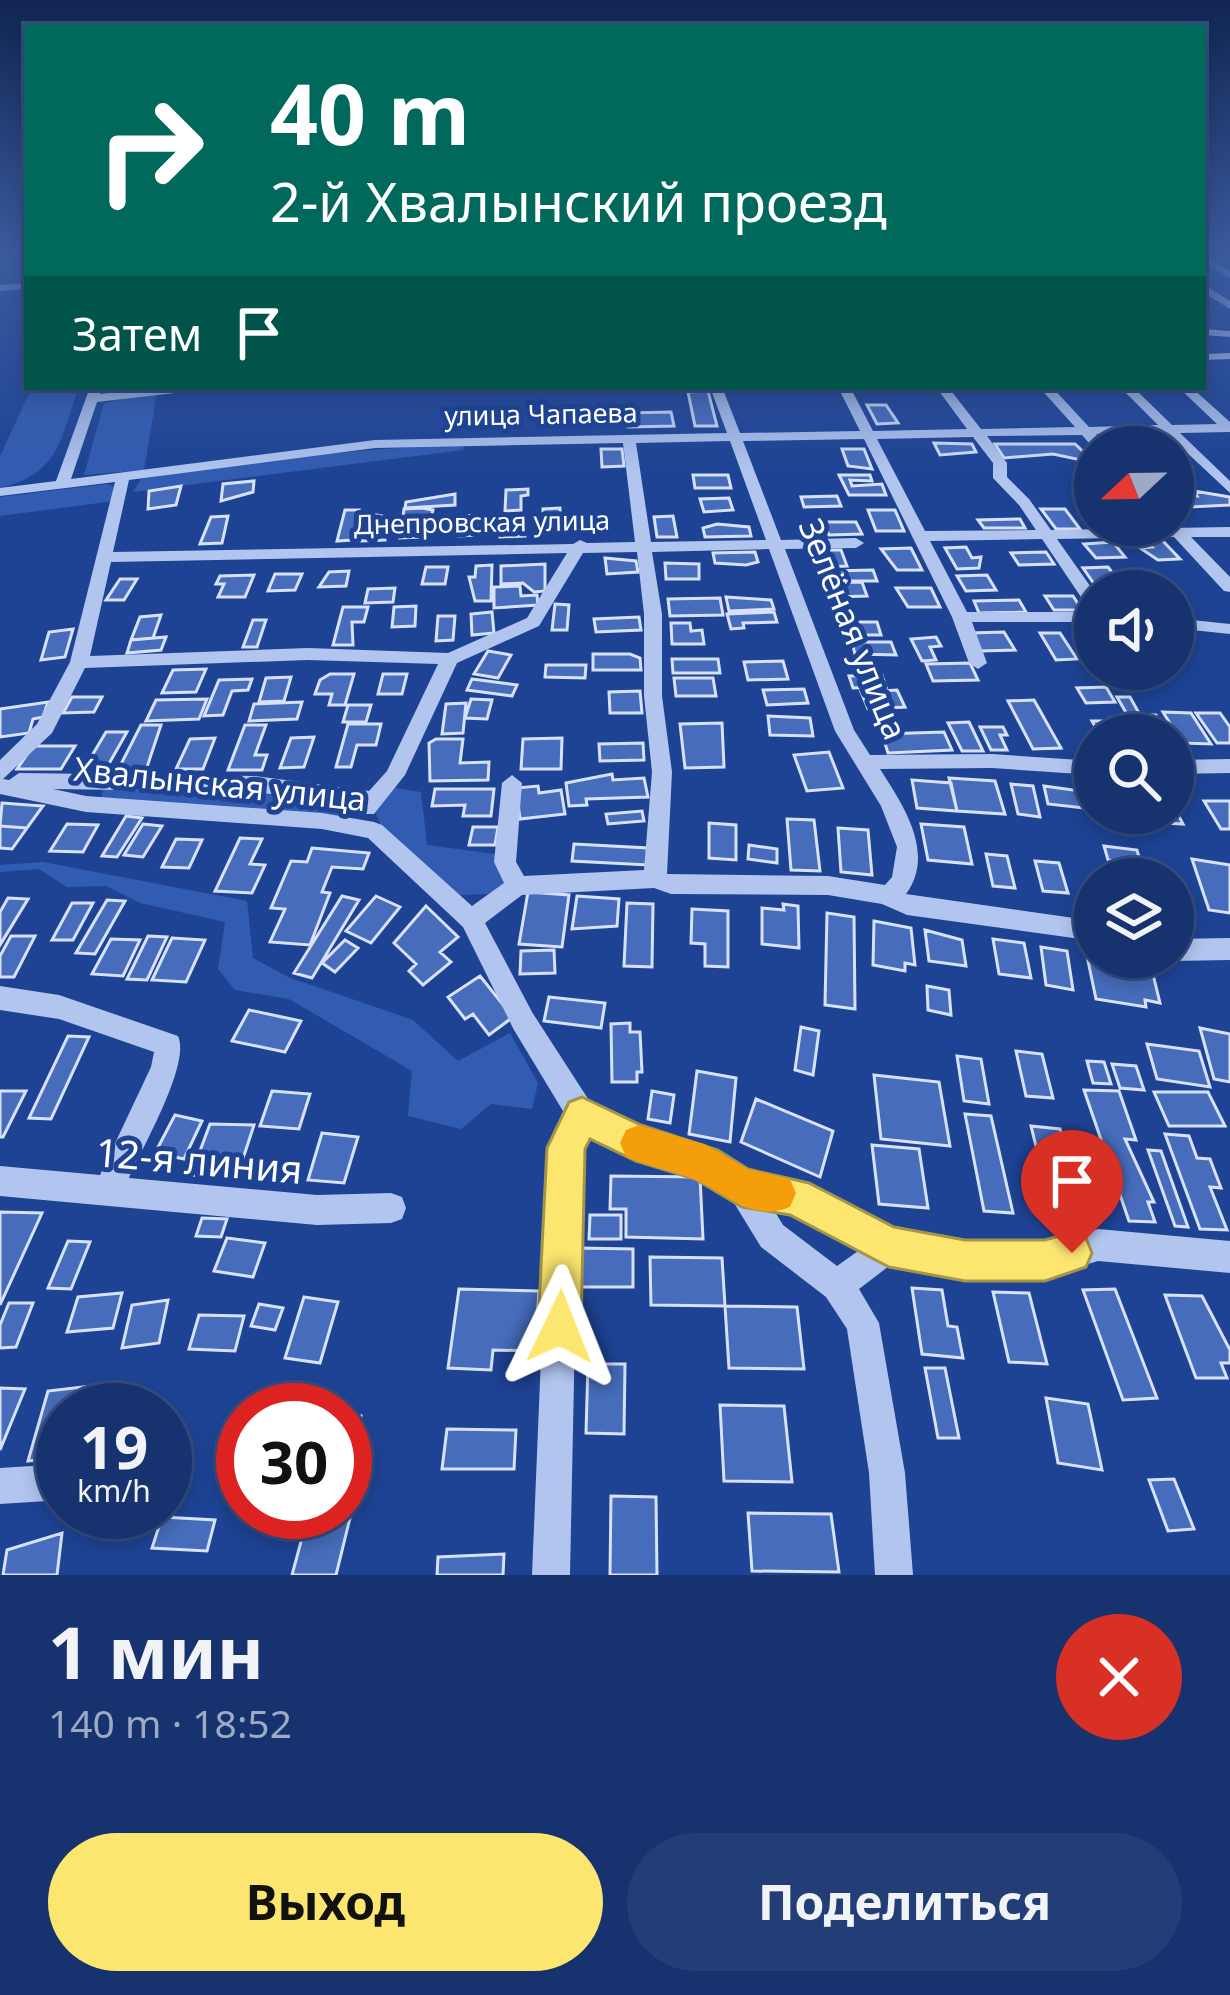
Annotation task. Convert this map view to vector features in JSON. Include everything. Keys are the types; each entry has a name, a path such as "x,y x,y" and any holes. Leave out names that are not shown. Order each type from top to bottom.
{"street":[{"path":"62,483 94,393 143,390"},
{"name":"Зелёная улица","path":"717,390 845,731 891,804 908,847 903,880 892,894"},
{"path":"846,390 961,617 978,663"},
{"path":"944,390 1000,463 1000,478 1024,502 1074,576"},
{"path":"1048,390 1079,426"},
{"path":"1129,390 1164,426"},
{"path":"1187,390 1230,428"},
{"name":"улица Чапаева","path":"1194,428 1230,428"},
{"name":"улица Чапаева","path":"0,492 375,444 1074,430"},
{"path":"629,437 653,614 653,696 662,772 655,879"},
{"path":"1194,455 1230,489"},
{"path":"0,772 45,728 79,662 108,557 123,476"},
{"path":"1194,528 1230,532"},
{"path":"920,536 1074,532"},
{"name":"Днепровская улица","path":"108,557 856,543"},
{"path":"79,662 308,654 450,658 532,622 580,545"},
{"path":"1194,546 1230,587"},
{"path":"961,617 1074,617"},
{"path":"1194,625 1230,629"},
{"path":"360,826 369,799 395,775 450,658"},
{"path":"863,762 992,760 1074,766"},
{"path":"1194,767 1230,766"},
{"path":"512,783 506,862 517,886"},
{"path":"0,784 255,784 369,799"},
{"name":"Хвалынская улица","path":"0,784 86,804 360,826 434,882 471,920 523,1021 582,1115"},
{"path":"471,920 517,886 655,879 671,885 824,883 892,894 907,905 927,909 1074,928"},
{"path":"1194,950 1230,949"},
{"path":"0,998 59,1007 169,1045 164,1070 107,1192"},
{"path":"551,1575 563,1187 566,1148 582,1115 636,1142 704,1163 742,1187 795,1196 889,1247 965,1261 1045,1261 1098,1245 1230,1257"},
{"name":"12-я линия","path":"0,1181 317,1210 391,1208"},
{"path":"742,1187 772,1236 837,1286 863,1322 887,1473 894,1575"},
{"path":"837,1286 889,1247"},
{"path":"0,1486 36,1484"}],"shaded area":[{"path":"31,390 78,390 55,452 35,474 0,488 0,456"},
{"path":"157,392 144,470 84,475 104,403"},
{"path":"464,445 463,450 133,492 141,479 222,467"},
{"path":"113,486 114,501 0,516 0,497"},
{"path":"390,787 421,792 427,845 510,856 522,875 492,894 460,895 381,826 375,811"},
{"path":"103,789 253,791 355,805 351,815 339,820 101,800"},
{"path":"43,862 247,901 253,958 288,977 413,1020 458,1061 510,1033 538,1083 532,1109 491,1104 461,1129 408,1116 412,1071 289,999 235,990 218,969 225,922 140,903 106,886 67,887 39,869 0,872 0,865"}],"building":[{"path":"708,391 717,426 695,426 688,392"},
{"path":"867,405 886,405 898,423 877,424"},
{"path":"671,412 674,426 628,427 626,413"},
{"path":"934,443 972,444 976,452 940,455"},
{"path":"995,444 1074,444 1074,458 1053,454 1004,458"},
{"path":"601,449 622,449 624,466 602,467"},
{"path":"842,449 864,449 872,469 848,466"},
{"path":"693,475 728,475 731,488 695,488"},
{"path":"839,475 870,475 872,481 850,480 852,486 882,484 886,495 849,495"},
{"path":"254,481 253,492 221,501 223,484"},
{"path":"181,486 176,505 148,509 149,491"},
{"path":"528,489 528,495 521,496 521,510 505,511 506,490"},
{"path":"1194,491 1230,497 1230,505 1194,507"},
{"path":"455,494 455,505 405,508 406,502"},
{"path":"837,496 841,506 804,507 801,497"},
{"path":"729,498 733,510 704,512 700,499"},
{"path":"560,508 561,532 543,532 543,509"},
{"path":"404,509 433,510 428,529 422,529 421,537 400,538"},
{"path":"1041,509 1065,509 1074,521 1074,529 1056,529"},
{"path":"345,510 359,510 352,540 337,541"},
{"path":"868,510 895,510 904,531 876,531"},
{"path":"366,513 387,517 385,540 362,541"},
{"path":"478,515 478,535 459,536 460,516"},
{"path":"228,516 222,543 200,544 211,517"},
{"path":"673,516 677,537 657,537 654,517"},
{"path":"1020,519 1025,528 984,528 978,520"},
{"path":"525,521 525,536 500,537 501,522"},
{"path":"824,522 856,522 862,534 829,535"},
{"path":"717,524 749,527 751,536 705,537 703,528"},
{"path":"1086,546 1116,546 1125,557 1096,558"},
{"path":"1168,546 1180,559 1158,560 1140,548"},
{"path":"966,547 972,558 981,557 979,568 957,569 945,548"},
{"path":"911,548 922,570 897,570 881,549"},
{"path":"816,550 841,550 847,566 822,567"},
{"path":"755,552 758,562 746,565 715,563 713,553"},
{"path":"1046,552 1054,564 1019,565 1011,553"},
{"path":"605,558 636,561 638,572 607,574"},
{"path":"665,563 699,564 699,579 666,579"},
{"path":"545,564 545,591 534,592 523,583 501,584 501,566"},
{"path":"492,565 491,601 475,601 469,577 475,577 476,566"},
{"path":"426,567 448,567 445,584 422,584"},
{"path":"873,570 877,581 835,581 831,571"},
{"path":"349,571 346,586 319,587 329,572"},
{"path":"275,574 302,574 295,590 268,591"},
{"path":"254,575 245,597 218,597 224,584 216,584 220,576"},
{"path":"987,575 996,590 966,591 957,576"},
{"path":"120,579 137,579 124,600 106,600"},
{"path":"862,582 867,596 834,597 829,583"},
{"path":"520,586 521,596 537,595 538,605 494,608 494,587"},
{"path":"395,588 393,602 365,603 368,589"},
{"path":"896,588 931,588 940,607 908,607"},
{"path":"1045,596 1073,596 1074,610 1054,610"},
{"path":"726,597 771,600 774,609 729,611"},
{"path":"720,598 723,615 670,616 668,599"},
{"path":"1019,600 1026,612 979,613 974,601"},
{"path":"555,604 569,605 567,630 552,630"},
{"path":"416,606 415,626 392,627 394,607"},
{"path":"343,607 368,607 364,622 352,622 353,645 333,645"},
{"path":"492,612 494,633 472,635 471,614"},
{"path":"774,612 777,622 743,623 744,628 731,629 727,614"},
{"path":"161,615 153,638 131,640 140,617"},
{"path":"438,616 455,616 453,640 436,641"},
{"path":"639,617 641,630 596,632 594,619"},
{"path":"253,620 266,620 257,647 243,647"},
{"path":"844,622 877,622 881,635 848,635"},
{"path":"671,623 690,623 691,631 702,630 704,644 672,644"},
{"path":"73,629 65,657 41,660 49,632"},
{"path":"1004,632 1015,650 981,651 972,633"},
{"path":"1040,633 1060,633 1074,654 1074,659 1056,660"},
{"path":"166,637 161,650 127,653 131,640"},
{"path":"936,637 941,646 930,647 936,660 922,661 911,639"},
{"path":"852,642 891,642 896,655 855,654"},
{"path":"488,651 511,655 498,678 474,674"},
{"path":"593,654 630,654 640,658 641,670 593,670"},
{"path":"672,659 718,659 720,673 673,673"},
{"path":"783,661 788,679 748,680 744,662"},
{"path":"970,663 978,680 933,681 926,664"},
{"path":"546,665 586,665 585,678 545,677"},
{"path":"206,669 196,692 162,693 173,670"},
{"path":"330,674 354,674 345,705 329,705 332,694 315,694 320,680"},
{"path":"383,674 407,674 402,694 378,694"},
{"path":"882,675 886,687 853,688 849,676"},
{"path":"291,677 284,701 259,702 266,678"},
{"path":"674,678 713,678 716,696 676,696"},
{"path":"252,679 248,690 232,691 223,715 204,716 219,680"},
{"path":"472,679 517,685 512,696 467,690"},
{"path":"804,689 808,703 767,705 763,690"},
{"path":"897,690 905,707 868,709 861,692"},
{"path":"1078,690 1108,690 1115,702 1086,703"},
{"path":"640,691 642,713 610,713 609,692"},
{"path":"72,697 102,697 94,712 63,713"},
{"path":"1117,697 1130,697 1139,714 1127,714"},
{"path":"207,699 199,719 146,721 156,700"},
{"path":"471,699 492,700 487,719 465,718"},
{"path":"1034,700 1061,748 1033,749 1008,701"},
{"path":"48,702 43,717 33,719 29,733 0,737 0,709"},
{"path":"302,702 297,719 249,721 254,704"},
{"path":"466,703 463,733 442,734 446,704"},
{"path":"348,705 371,705 366,722 343,722"},
{"path":"1196,713 1220,713 1230,727 1230,743 1217,743"},
{"path":"768,716 810,718 813,736 770,735"},
{"path":"1194,718 1211,744 1194,743"},
{"path":"969,722 983,751 962,751 948,723"},
{"path":"722,723 724,767 685,768 680,724"},
{"path":"348,724 381,724 376,745 357,745 351,767 336,767"},
{"path":"141,725 161,725 146,770 118,770"},
{"path":"245,725 266,725 255,755 267,755 262,770 228,770"},
{"path":"980,727 1003,727 1007,735 1000,735 1007,750 991,750"},
{"path":"106,732 127,732 106,769 84,769"},
{"path":"944,732 952,750 888,753 882,734"},
{"path":"314,737 304,767 280,768 291,738"},
{"path":"215,738 203,769 176,769 190,739"},
{"path":"562,738 561,769 521,769 523,739"},
{"path":"463,739 460,763 489,762 488,780 430,781 429,743"},
{"path":"643,743 644,760 600,761 599,744"},
{"path":"33,746 75,746 61,769 17,769"},
{"path":"829,752 843,788 807,791 794,755"},
{"path":"612,774 613,780 644,778 648,797 586,799 587,805 569,806 566,783"},
{"path":"949,778 995,781 1005,814 957,811"},
{"path":"912,780 951,783 957,811 917,808"},
{"path":"1011,784 1033,786 1040,817 1018,814"},
{"path":"538,786 539,793 561,790 565,814 520,819 516,788"},
{"path":"1044,786 1074,790 1074,807 1048,804"},
{"path":"435,789 494,789 491,816 463,816 465,805 432,806"},
{"path":"1204,801 1230,801 1230,829 1221,829"},
{"path":"2,803 43,806 27,828 0,826"},
{"path":"642,811 644,821 608,824 606,814"},
{"path":"126,816 142,818 117,857 102,856"},
{"path":"787,819 814,820 820,871 791,870"},
{"path":"709,823 736,825 736,860 709,858"},
{"path":"67,824 98,825 83,852 50,851"},
{"path":"143,824 162,826 143,857 124,855"},
{"path":"921,824 964,827 972,864 928,860"},
{"path":"0,826 27,828 12,849 0,848"},
{"path":"473,827 498,827 495,845 469,845"},
{"path":"838,828 868,830 872,875 841,872"},
{"path":"240,838 262,839 250,864 265,865 252,893 215,891"},
{"path":"176,839 202,840 189,868 162,867"},
{"path":"574,844 648,848 648,865 572,861"},
{"path":"749,845 777,849 777,863 748,859"},
{"path":"1104,846 1137,850 1139,858 1107,858"},
{"path":"312,848 369,853 363,869 332,867 322,892 330,893 310,945 270,942 285,909 271,908 291,861 307,862"},
{"path":"986,854 1007,856 1015,888 993,886"},
{"path":"1194,859 1230,865 1230,913 1209,910"},
{"path":"1035,861 1059,863 1068,893 1043,891"},
{"path":"528,892 569,895 562,947 519,944"},
{"path":"342,896 359,900 312,978 294,973"},
{"path":"376,896 400,907 371,943 346,931"},
{"path":"577,896 619,899 617,926 572,929"},
{"path":"8,898 28,899 0,945 0,912"},
{"path":"107,900 125,901 95,954 76,953"},
{"path":"72,903 93,903 73,940 52,940"},
{"path":"627,903 653,904 652,967 624,966"},
{"path":"783,904 798,906 799,948 762,944 762,908 784,910"},
{"path":"426,906 458,937 440,952 451,962 423,985 409,971 416,964 394,943"},
{"path":"692,909 728,911 728,967 705,966 705,944 691,943"},
{"path":"827,913 854,917 855,1009 825,1005"},
{"path":"874,921 911,928 915,965 905,963 905,971 873,965"},
{"path":"925,930 962,940 966,966 929,961"},
{"path":"11,936 35,936 14,977 0,977 0,956"},
{"path":"148,936 167,937 147,980 127,979"},
{"path":"172,938 205,940 186,982 152,980"},
{"path":"111,939 140,940 123,976 92,974"},
{"path":"993,939 1024,943 1031,978 999,974"},
{"path":"345,940 358,948 335,972 322,963"},
{"path":"1041,947 1067,951 1073,990 1046,985"},
{"path":"554,950 555,973 520,974 521,951"},
{"path":"480,976 513,1017 489,1035 473,1014 465,1019 448,997"},
{"path":"1092,978 1154,978 1160,1003 1145,1000 1146,1007 1096,999"},
{"path":"927,986 949,990 951,1015 928,1010"},
{"path":"549,997 605,1003 601,1028 544,1021"},
{"path":"249,1010 301,1021 285,1052 232,1041"},
{"path":"630,1023 630,1032 640,1032 642,1072 637,1072 637,1082 612,1082 611,1024"},
{"path":"801,1027 819,1031 813,1075 795,1070"},
{"path":"1200,1028 1230,1034 1230,1082 1214,1079"},
{"path":"68,1036 89,1037 51,1119 29,1118"},
{"path":"1147,1044 1199,1051 1210,1087 1157,1079"},
{"path":"1016,1051 1042,1054 1053,1098 1026,1096"},
{"path":"957,1056 981,1059 989,1104 964,1101"},
{"path":"1087,1061 1104,1062 1111,1084 1093,1083"},
{"path":"1112,1064 1136,1066 1144,1090 1120,1088"},
{"path":"697,1071 736,1078 730,1142 689,1134"},
{"path":"874,1075 939,1082 950,1146 881,1139"},
{"path":"1084,1090 1119,1091 1136,1140 1125,1139 1154,1202 1148,1202 1155,1222 1129,1221"},
{"path":"0,1091 26,1091 3,1137 0,1137"},
{"path":"272,1091 310,1094 299,1129 260,1126"},
{"path":"652,1091 674,1095 670,1123 648,1119"},
{"path":"1154,1092 1208,1092 1225,1126 1169,1126"},
{"path":"756,1099 833,1131 820,1177 741,1142"},
{"path":"965,1114 991,1116 1013,1213 984,1211"},
{"path":"175,1115 202,1121 184,1159 155,1153"},
{"path":"210,1124 254,1125 237,1177 191,1175"},
{"path":"1031,1126 1060,1129 1088,1221 1054,1219"},
{"path":"322,1133 358,1137 344,1183 308,1180"},
{"path":"1165,1134 1189,1136 1197,1158 1210,1159 1221,1188 1210,1187 1227,1230 1200,1229"},
{"path":"872,1145 919,1149 928,1208 879,1204"},
{"path":"1148,1150 1161,1151 1188,1227 1175,1226"},
{"path":"611,1176 700,1177 703,1239 626,1237 626,1209 610,1209"},
{"path":"0,1212 42,1213 0,1305"},
{"path":"590,1215 621,1215 621,1239 589,1239"},
{"path":"202,1218 227,1219 221,1237 196,1236"},
{"path":"227,1238 265,1243 253,1277 214,1271"},
{"path":"68,1241 90,1242 71,1289 48,1288"},
{"path":"579,1248 633,1249 633,1287 577,1287"},
{"path":"650,1257 722,1258 725,1306 651,1305"},
{"path":"912,1288 942,1290 948,1326 957,1327 963,1358 922,1354"},
{"path":"459,1289 539,1291 535,1351 493,1350 491,1370 448,1368"},
{"path":"1115,1289 1157,1398 1123,1400 1083,1290"},
{"path":"993,1292 1029,1293 1047,1364 1009,1362"},
{"path":"122,1293 113,1328 67,1332 78,1297"},
{"path":"1165,1295 1202,1296 1230,1350 1230,1363 1221,1363 1227,1378 1196,1378"},
{"path":"304,1297 338,1302 320,1363 285,1358"},
{"path":"168,1300 159,1343 122,1348 132,1305"},
{"path":"9,1303 33,1303 16,1347 0,1348 0,1325"},
{"path":"259,1304 283,1308 275,1330 251,1326"},
{"path":"725,1306 797,1307 804,1369 729,1368"},
{"path":"199,1315 244,1316 235,1351 189,1349"},
{"path":"588,1364 625,1364 624,1434 586,1433"},
{"path":"925,1368 945,1368 959,1438 938,1438"},
{"path":"0,1388 25,1389 0,1450"},
{"path":"1046,1398 1088,1404 1102,1470 1058,1463"},
{"path":"720,1405 784,1406 792,1482 724,1481"},
{"path":"447,1429 516,1430 514,1469 442,1469"},
{"path":"36,1433 36,1460 28,1461"},
{"path":"1174,1479 1194,1529 1168,1531 1149,1480"},
{"path":"611,1496 656,1497 657,1575 610,1575"},
{"path":"748,1513 831,1514 839,1572 752,1571"},
{"path":"192,1519 215,1520 207,1551 152,1548 155,1539 192,1539"},
{"path":"43,1539 61,1539 57,1575 3,1575 7,1550"},
{"path":"302,1539 345,1539 336,1575 292,1575"},
{"path":"504,1554 503,1575 437,1575 438,1557"}],"slow traffic":[{"path":"639,1143 704,1163 742,1187 776,1193"}],"route":[{"path":"560,1327 566,1148 582,1115 636,1142 704,1163 742,1187 795,1196 889,1247 965,1261 1045,1261 1072,1253"}]}
